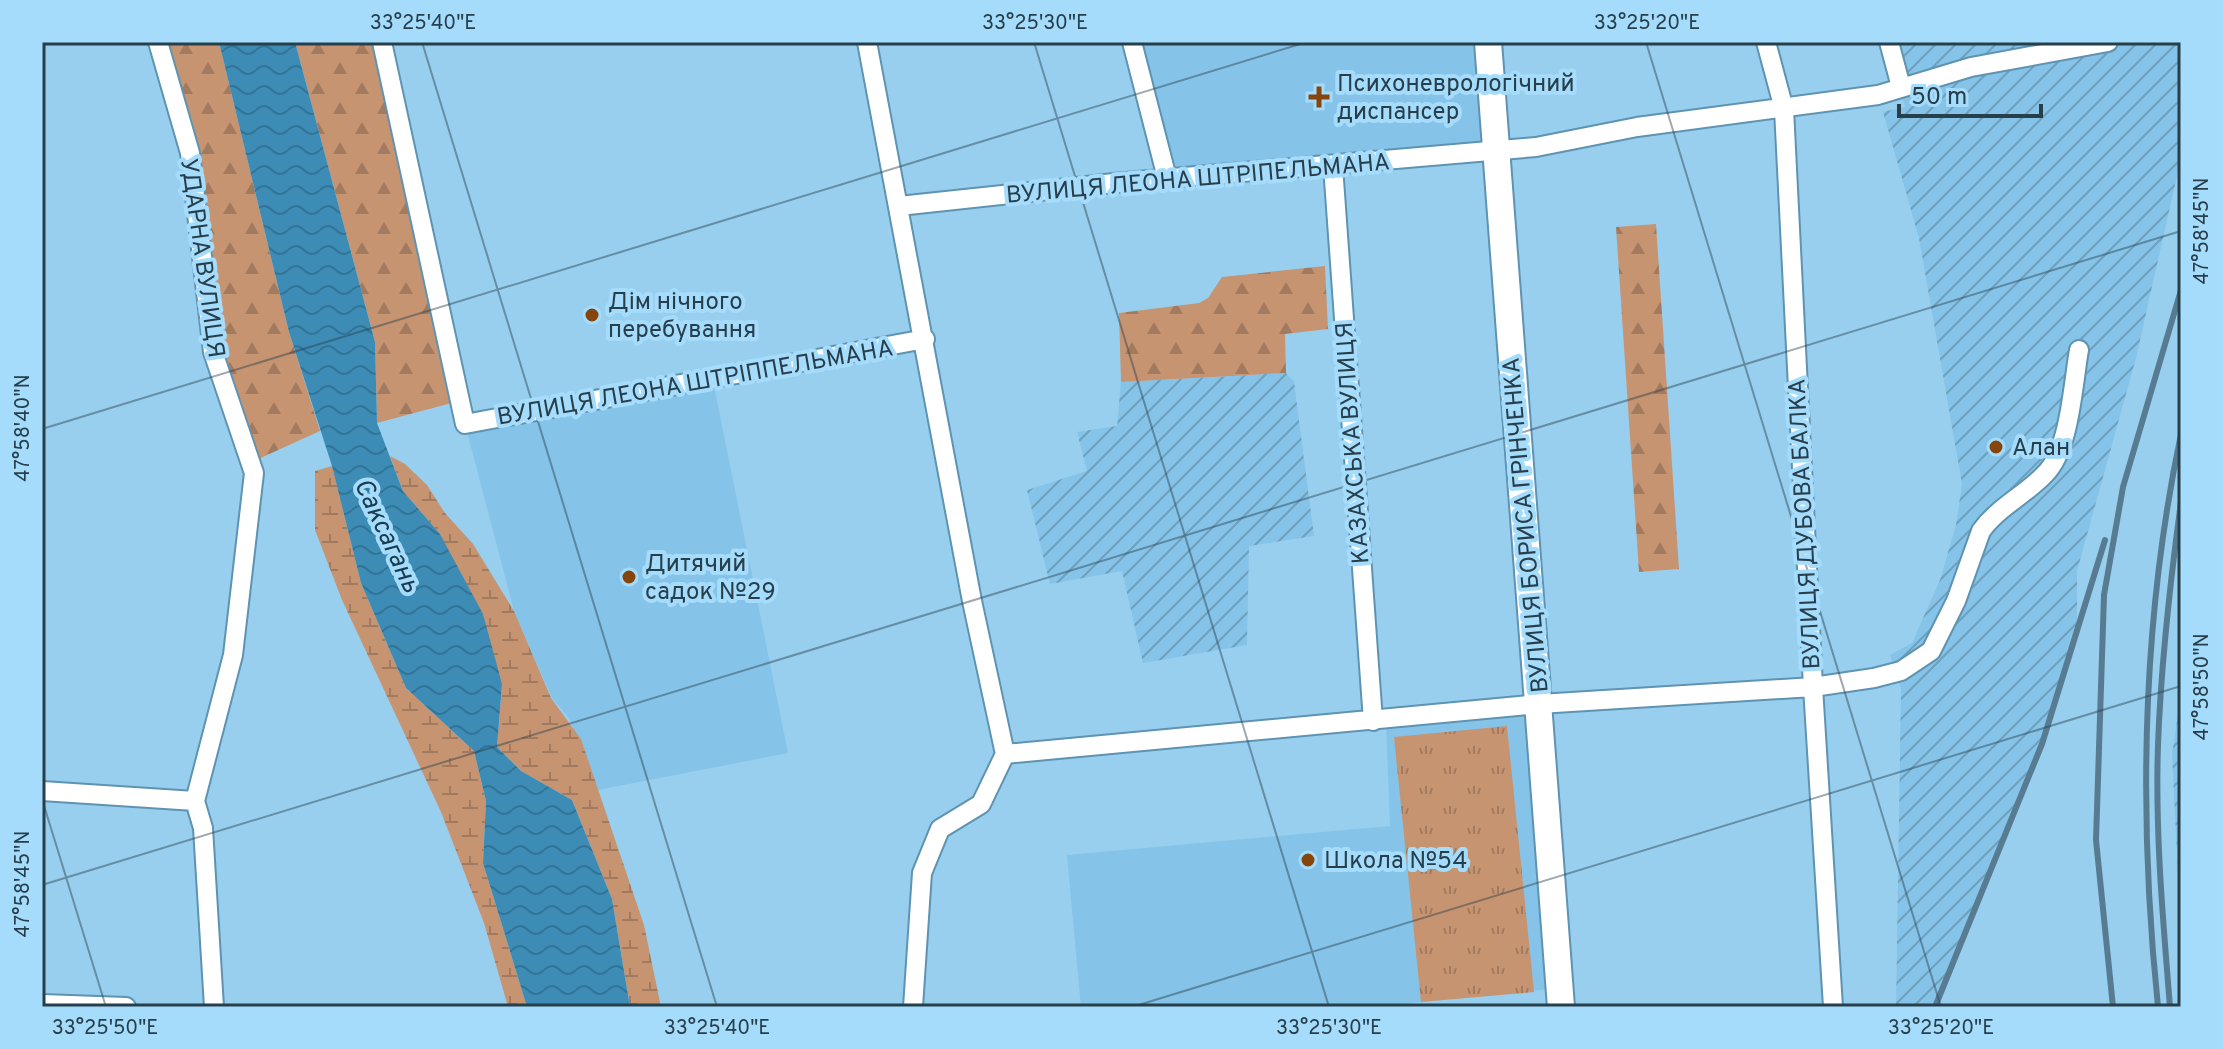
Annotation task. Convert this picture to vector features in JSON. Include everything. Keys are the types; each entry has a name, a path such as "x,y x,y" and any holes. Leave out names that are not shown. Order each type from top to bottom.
{"street":[{"name":"УДАРНА ВУЛИЦЯ","path":"158,42 190,153 213,352 224,392 246,441 254,473 254,500 233,655 195,801 203,828 214,1007"},
{"name":"ВУЛИЦЯ ЛЕОНА ШТРІППЕЛЬМАНА","path":"382,42 465,424 925,339"},
{"name":"ВУЛИЦЯ ЛЕОНА ШТРІППЕЛЬМАНА","path":"867,42 972,601 1005,754"},
{"path":"1132,42 1167,178"},
{"name":"ВУЛИЦЯ БОРИСА ГРІНЧЕНКА","path":"1488,42 1561,1007"},
{"name":"ВУЛИЦЯ ДУБОВА БАЛКА","path":"1766,42 1784,109 1813,687 1833,1007"},
{"path":"1889,42 1901,87"},
{"name":"ВУЛИЦЯ ЛЕОНА ШТРІПЕЛЬМАНА","path":"899,206 1167,178 1497,152 1681,120 1878,95 1971,67 2108,42"},
{"name":"КАЗАХСЬКА ВУЛИЦЯ","path":"1333,166 1373,721"},
{"path":"913,1007 922,873 940,829 981,804 1005,754 1539,704 1813,687 1901,671 1931,651 1956,601 1981,531 1989,519 2054,464 2068,414 2079,350"},
{"path":"42,791 195,801"},
{"path":"42,1004 126,1007"}],"shaded area":[{"name":"Психоневрологічний диспансер","path":"1132,42 1488,42 1497,152 1167,178"},
{"path":"1889,42 2181,42 2181,158 2136,358 2077,571 2077,638 2042,744 1935,1007 1896,1007 1901,689 1890,655 1912,643 1940,580 1956,525 1962,484 1919,238 1883,112 1905,107"},
{"path":"1286,373 1294,382 1314,536 1249,546 1247,645 1143,663 1122,571 1050,584 1027,490 1087,471 1077,432 1117,426 1121,382"},
{"name":"Дитячий садок №29","path":"713,381 788,753 598,790 569,718 552,698 514,611 465,424"},
{"path":"2181,694 2181,935 2172,754"},
{"name":"Школа №54","path":"1539,704 1560,988 1371,1007 1081,1007 1067,855 1390,826 1386,721"}],"green space":[{"path":"158,42 219,42 289,332 320,431 252,462 224,392 190,153"},
{"path":"295,42 382,42 459,401 377,423 375,342"},
{"path":"1656,224 1679,569 1639,572 1616,227"},
{"path":"1325,266 1328,329 1285,334 1286,373 1121,382 1119,313 1199,303 1208,298 1222,277"},
{"path":"390,456 405,464 427,485 445,513 473,544 514,611 551,698 581,739 644,925 661,1007 630,1007 612,899 572,800 521,771 497,747 502,684 440,534 403,491"},
{"path":"332,466 361,583 406,688 474,751 486,801 483,863 527,1007 508,1007 484,923 441,812 342,600 315,530 315,471"},
{"path":"1507,726 1534,992 1421,1002 1394,737"}],"water":[{"name":"Саксагань","path":"219,42 295,42 375,342 377,423 403,491 440,534 483,614 502,684 497,747 521,771 572,800 612,899 630,1007 527,1007 483,863 486,801 474,751 406,688 361,583 332,466 289,332"}],"railway":[{"path":"2113,1007 2096,840 2104,595 2123,487 2181,290"},
{"path":"2158,1007 2148,863 2147,719 2158,577 2181,434"},
{"path":"2170,1007 2162,909 2157,778 2166,623 2181,502"},
{"path":"1935,1007 2042,744 2105,540"}],"place":[{"name":"Психоневрологічний диспансер","path":"1319,97"},
{"name":"Дім нічного перебування","path":"592,315"},
{"name":"Алан","path":"1996,447"},
{"name":"Дитячий садок №29","path":"629,577"},
{"name":"Школа №54","path":"1308,860"}]}
